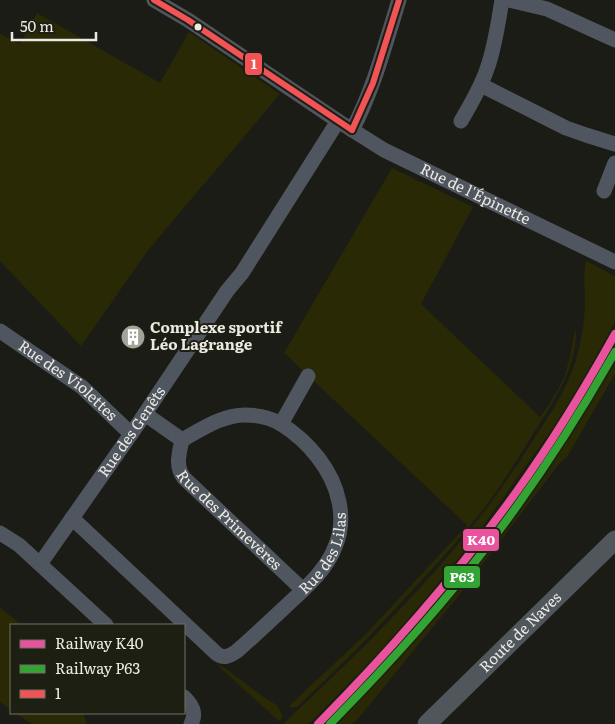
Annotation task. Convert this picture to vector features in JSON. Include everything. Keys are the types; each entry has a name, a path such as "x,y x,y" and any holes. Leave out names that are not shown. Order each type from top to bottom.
{"main road":[{"name":"Route de Naves","path":"427,724 615,540"}],"street":[{"name":"Rue de l'Épinette","path":"154,0 188,20 338,121 394,155 615,262"},
{"path":"352,130 382,55 399,0"},
{"path":"461,121 481,86 492,52 502,0"},
{"path":"509,0 547,9 615,40"},
{"path":"481,86 566,128 615,144"},
{"name":"Rue des Genêts","path":"40,564 145,414 223,297 242,273 338,121"},
{"path":"604,191 615,163"},
{"name":"Rue des Violettes","path":"0,331 82,387 131,434"},
{"path":"281,424 308,376"},
{"path":"145,414 182,440"},
{"name":"Rue des Lilas","path":"72,518 217,654 224,657 237,651 303,590 322,570 331,557 338,535 340,508 337,494 322,464 306,444 281,424 270,419 255,416 232,416 218,421 182,440"},
{"name":"Rue des Primevères","path":"182,440 178,460 179,469 184,478 303,590"},
{"path":"0,533 19,545 105,624"},
{"path":"185,698 192,708 194,717 191,724"}],"shaded area":[{"path":"37,13 160,83 189,32 280,94 149,249 81,346 0,261 0,34 20,44"},
{"path":"392,168 473,207 421,304 540,417 564,377 576,327 576,341 570,368 558,393 492,498 457,541 397,607 332,674 298,706 291,708 289,707 290,705 367,633 467,525 284,353"},
{"path":"586,261 615,276 615,322 570,403 473,540 379,653 309,724 283,724 384,626 447,557 504,484 552,412 570,376 580,342 585,306 584,278"},
{"path":"615,358 615,374 567,457 559,464 459,595 357,720 352,724 333,724 389,667 444,604 496,538 545,473 583,414"},
{"path":"0,608 21,624 10,624 10,709 0,702"},
{"path":"216,664 225,668 277,705 283,717 279,721"},
{"path":"17,714 83,714 87,724 32,724"}],"rail line":[{"name":"K40","path":"318,724 371,669 471,553 556,434 615,334"},
{"name":"P63","path":"330,724 412,637 488,545 555,451 615,352"}],"transit line":[{"name":"1","path":"154,0 188,20 352,130"},
{"name":"1","path":"352,130 373,83 399,0"}],"place":[{"name":"Complexe sportif Léo Lagrange","path":"133,337"}]}
